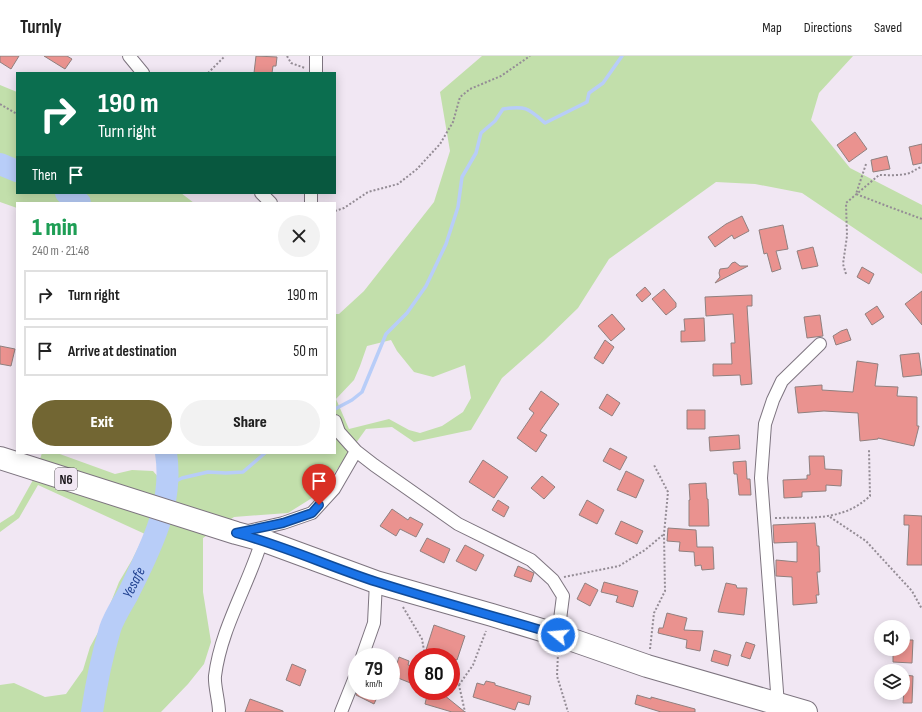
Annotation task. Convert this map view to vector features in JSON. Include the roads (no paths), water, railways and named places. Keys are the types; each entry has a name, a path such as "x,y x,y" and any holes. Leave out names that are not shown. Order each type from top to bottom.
{"highway":[{"name":"N6","path":"0,458 262,540 376,582 492,615 558,635 647,666 806,712"}],"street":[{"path":"129,56 142,72"},
{"path":"316,56 316,72"},
{"path":"262,194 270,202"},
{"path":"778,704 761,478 765,424 773,400 782,381 820,344"},
{"path":"337,426 356,451 458,524 531,560 553,580 563,596 558,635"},
{"path":"236,533 283,523 312,513 334,489 356,451"},
{"path":"219,712 219,702 214,678 219,653 230,621 256,560 262,540"},
{"path":"365,648 374,623 376,582"},
{"path":"341,712 348,694"}],"waterway":[{"path":"336,408 352,400 362,392 386,334 407,313 426,286 446,244 458,207 462,177 476,153 481,133 495,121 503,109 527,109 545,123 587,102 589,93 603,83 622,56"},
{"name":"Yesafe","path":"0,164 16,171"},
{"name":"Yesafe","path":"67,194 79,202"},
{"name":"Yesafe","path":"92,712 95,691 110,629 152,543 163,509 167,491 168,472 166,454"},
{"path":"166,486 182,478 208,472 243,472 264,454"}]}
